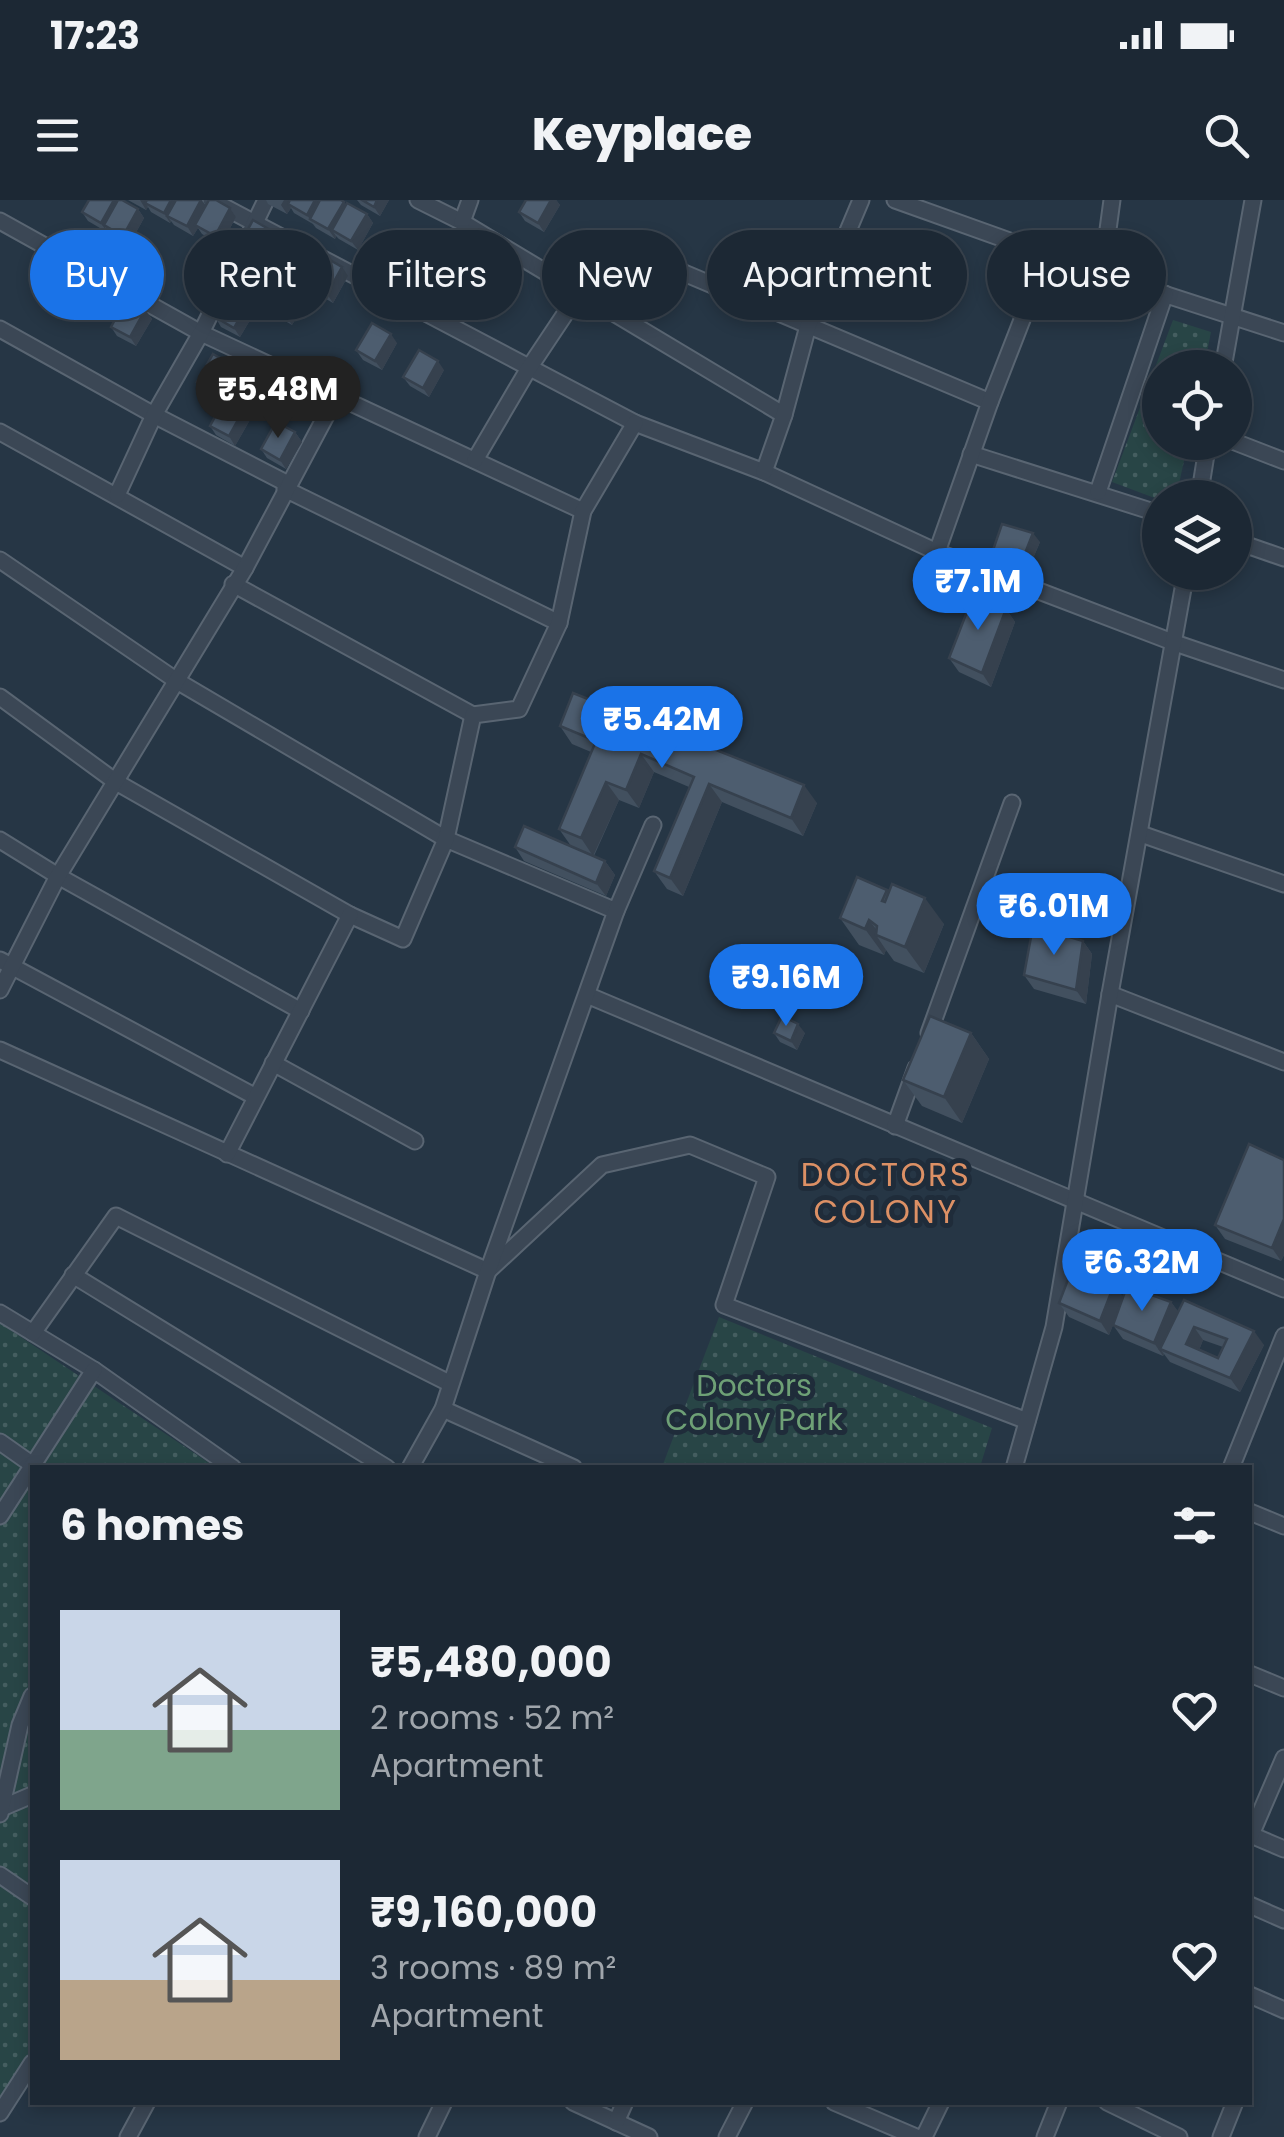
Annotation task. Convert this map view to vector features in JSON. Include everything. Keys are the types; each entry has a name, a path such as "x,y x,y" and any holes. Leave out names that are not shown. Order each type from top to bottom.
{"street":[{"path":"211,200 635,424 764,472 936,552 1284,680"},
{"path":"117,495 154,415 201,334 266,200"},
{"path":"418,200 542,270"},
{"path":"462,222 470,200"},
{"path":"764,472 808,326 861,200"},
{"path":"894,200 987,232"},
{"path":"1108,230 1112,200"},
{"path":"1227,350 1253,200"},
{"path":"0,221 201,334 583,511"},
{"path":"687,274 990,402"},
{"path":"1166,294 1284,333"},
{"path":"475,460 562,320"},
{"path":"625,320 784,416"},
{"path":"936,552 1022,320"},
{"path":"1098,492 1156,320"},
{"path":"0,329 286,486 559,623"},
{"path":"0,990 6,964 244,568 338,395"},
{"path":"233,584 473,715 519,709 559,623 583,511 635,424"},
{"path":"0,432 244,568"},
{"path":"1252,449 1284,461"},
{"path":"971,454 1142,508"},
{"path":"1252,546 1284,558"},
{"path":"0,560 177,681 446,839 616,911"},
{"path":"1015,1465 1054,1327 1183,590"},
{"path":"0,697 116,782 350,915 403,939 446,839 473,715"},
{"path":"895,1126 1012,803"},
{"path":"412,1465 443,1409 616,911 653,825"},
{"path":"1141,834 1284,884"},
{"path":"0,840 301,1011"},
{"path":"227,1154 350,915"},
{"path":"6,964 254,1096"},
{"path":"1110,994 1284,1062"},
{"path":"587,995 1284,1289"},
{"path":"0,1050 488,1271"},
{"path":"273,1063 415,1141"},
{"path":"488,1271 602,1165 690,1145 767,1178 724,1305 1027,1421"},
{"path":"34,1333 116,1216 449,1383"},
{"path":"73,1275 382,1465"},
{"path":"0,1312 94,1370 229,1465"},
{"path":"1232,1465 1284,1336"},
{"path":"36,1465 94,1370"},
{"path":"443,1409 567,1465"},
{"path":"0,1442 34,1465"},
{"path":"0,1516 30,1473"},
{"path":"1252,1513 1284,1526"},
{"path":"1252,1675 1284,1688"},
{"path":"2,1810 20,1725 30,1701"},
{"path":"1252,1831 1284,1758"},
{"path":"2,1810 30,1796"},
{"path":"1252,1837 1284,1850"},
{"path":"0,1875 30,1896"},
{"path":"1252,1906 1284,1920"},
{"path":"1252,1996 1284,2010"},
{"path":"0,2113 30,2066"},
{"path":"128,2137 145,2105"},
{"path":"427,2137 443,2105"},
{"path":"579,2105 649,2137"},
{"path":"616,2122 624,2105"},
{"path":"727,2137 743,2105"},
{"path":"924,2137 939,2105"},
{"path":"1045,2137 1058,2105"},
{"path":"1113,2105 1179,2137"},
{"path":"1222,2137 1234,2105"},
{"path":"857,2107 916,2137"}],"green space":[{"path":"1173,320 1211,332 1207,350 1162,350"},
{"path":"1142,402 1142,460 1184,460 1180,480 1142,480 1142,493 1112,482"},
{"name":"Doctors Colony Park","path":"719,1317 992,1428 981,1465 663,1465"},
{"path":"0,1323 212,1465 30,1465 30,2052 0,2100"}],"building":[{"path":"89,200 114,200 101,223 82,212"},
{"path":"118,200 138,209 126,230 104,225"},
{"path":"171,200 164,213 145,203"},
{"path":"176,200 201,200 187,226 167,216"},
{"path":"209,200 230,208 218,230 195,225"},
{"path":"290,200 315,200 307,215 288,204"},
{"path":"320,200 344,202 328,229 310,219"},
{"path":"526,200 551,200 538,223 519,212"},
{"path":"347,203 367,214 358,230 352,230 351,241 332,230"},
{"path":"253,220 270,230 248,230"},
{"path":"332,261 342,267 332,285"},
{"path":"115,320 139,320 130,337 111,327"},
{"path":"220,320 238,320 234,328"},
{"path":"372,323 391,334 375,361 356,350"},
{"path":"419,350 438,361 423,388 403,377"},
{"path":"213,354 232,365 217,392 197,382"},
{"path":"225,398 244,409 229,436 210,426"},
{"path":"276,422 295,432 280,460 261,449"},
{"path":"1002,524 1033,533 1022,561 993,550"},
{"path":"975,591 1006,609 982,673 949,658"},
{"path":"573,693 804,785 791,818 709,784 670,878 654,871 694,777 641,754 626,790 606,782 581,838 559,829 596,741 560,726"},
{"path":"524,826 605,861 596,883 515,847"},
{"path":"857,877 887,890 882,901 885,902 892,884 925,898 905,947 876,935 877,926 869,920 865,929 840,918"},
{"path":"1033,926 1083,941 1076,990 1024,975"},
{"path":"782,1016 798,1024 791,1041 774,1033"},
{"path":"930,1016 971,1033 944,1097 903,1080"},
{"path":"1249,1144 1284,1160 1284,1219 1272,1248 1215,1225"},
{"path":"1074,1264 1114,1285 1100,1321 1059,1303"},
{"path":"1127,1286 1171,1302 1154,1343 1113,1325"},
{"path":"1184,1300 1254,1331 1230,1378 1160,1349","holes":["1194,1327 1227,1339 1218,1358 1186,1344"]}],"district":[{"name":"DOCTORS COLONY","path":"886,1192"}]}
